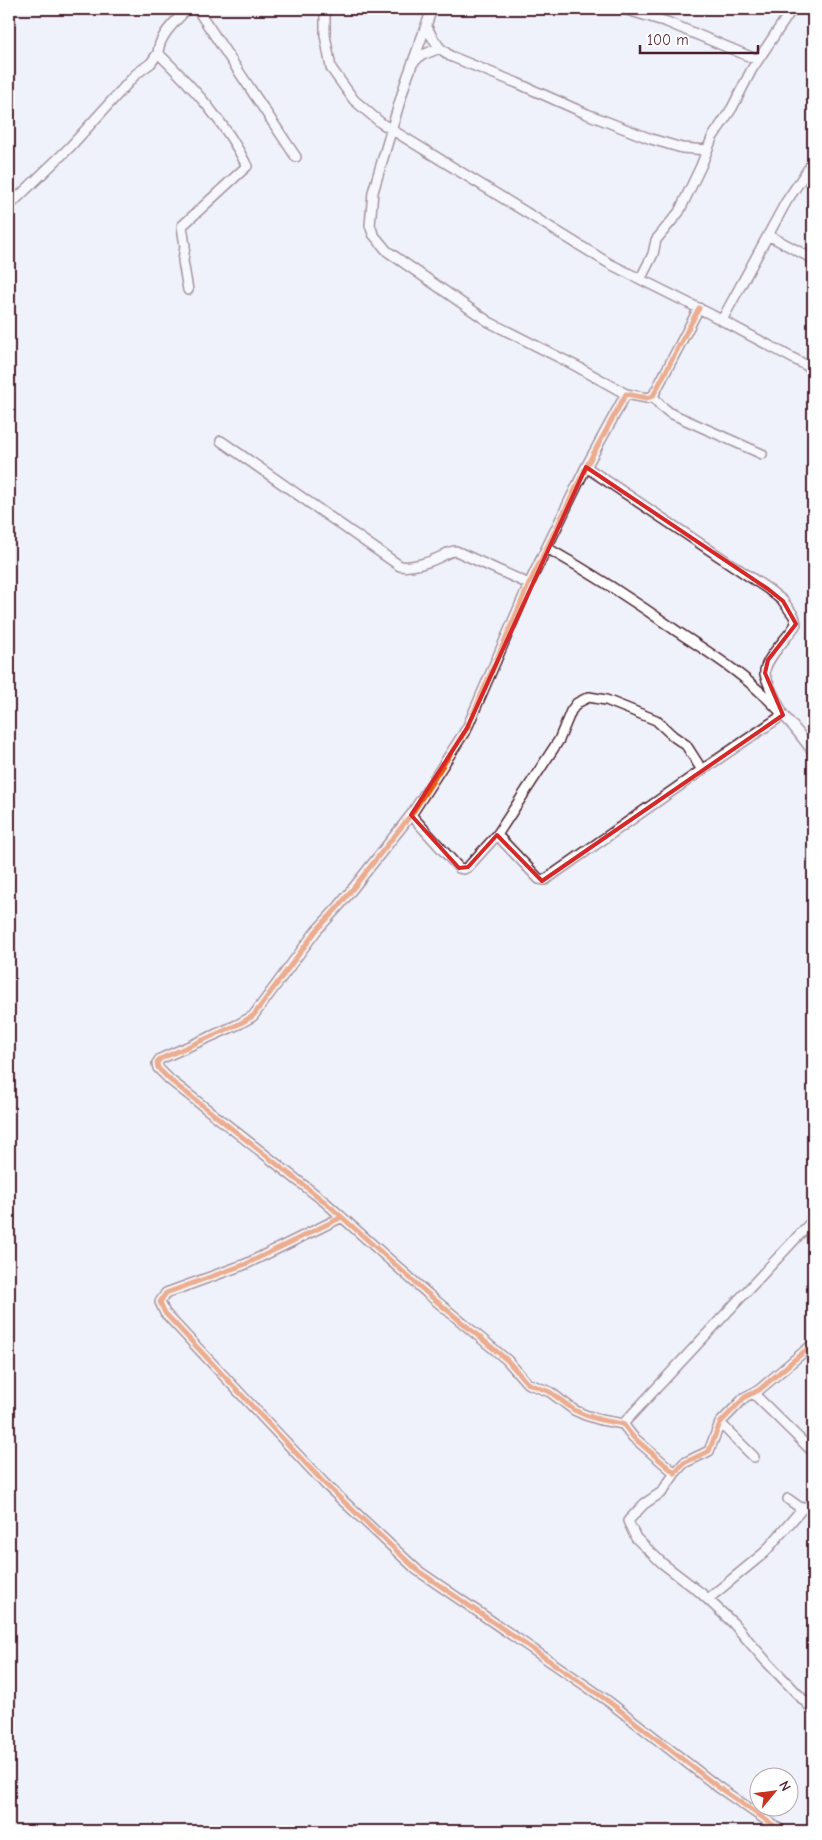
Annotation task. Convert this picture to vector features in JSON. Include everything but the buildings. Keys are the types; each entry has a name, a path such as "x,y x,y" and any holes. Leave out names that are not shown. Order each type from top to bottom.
{"street":[{"path":"9,206 70,147 136,74 152,63 158,53 158,47 163,36 187,9"},
{"path":"197,9 296,157"},
{"path":"326,9 325,35 331,68 354,100 381,123 392,128 610,264 700,308 813,369"},
{"path":"432,9 412,64 373,192 370,225 378,242 405,264 490,322 626,394 647,398 654,396 700,308"},
{"path":"624,9 667,22 758,60"},
{"path":"641,278 654,254 656,240 679,212 712,138 732,108 758,60 792,9"},
{"path":"426,25 440,48 450,56 586,114 682,148 707,150"},
{"path":"412,64 420,56 440,48"},
{"path":"158,53 212,112 233,140 247,166 182,226 185,246 183,262 188,290"},
{"path":"722,320 786,202 813,162"},
{"path":"768,235 813,259"},
{"path":"626,394 586,467 529,584 467,728 411,815 339,906 316,931 253,1016 239,1024 160,1058 157,1063 158,1068 170,1080 342,1217 428,1294 507,1360 527,1383 550,1392 574,1410 585,1415 623,1424 633,1437 675,1473"},
{"path":"654,396 670,413 762,454"},
{"path":"221,441 400,566 407,567 439,558 449,551 456,551 529,584"},
{"path":"586,467 682,530 783,601 794,616 796,624 792,632 768,660 765,673 783,715"},
{"path":"547,548 631,598 739,674 759,690 783,715 813,752"},
{"path":"411,815 459,868 464,869 468,867 497,835 560,740 571,711 577,703 589,697 606,700 656,720 686,745 702,770"},
{"path":"497,835 539,879 546,880 783,715"},
{"path":"342,1217 246,1264 166,1293 160,1302 165,1313 325,1484 417,1570 608,1700 710,1782 782,1831"},
{"path":"623,1424 813,1220"},
{"path":"813,1344 759,1390 745,1397 720,1423 709,1451 684,1463 662,1492 644,1504 628,1521 636,1538 662,1563 708,1599 733,1623 813,1710"},
{"path":"753,1393 813,1452"},
{"path":"720,1423 754,1457"},
{"path":"788,1499 802,1509"},
{"path":"708,1599 764,1553 802,1509 813,1503"}],"highlighted area":[{"path":"586,467 783,601 796,624 768,660 765,673 783,715 542,881 497,835 468,867 459,868 411,815 467,728"}],"cycle path":[{"path":"699,308 653,396 647,398 626,394 586,467 529,584 467,728 411,815 339,906 316,931 253,1016 160,1059 157,1063 158,1068 170,1080 325,1202 428,1294 507,1360 527,1383 550,1392 574,1410 585,1415 623,1424 633,1437 675,1473 684,1463 709,1451 720,1423 745,1397 759,1390 813,1344"},
{"path":"342,1217 246,1264 166,1293 160,1302 165,1313 325,1484 417,1570 608,1701 718,1787 782,1831"}]}
